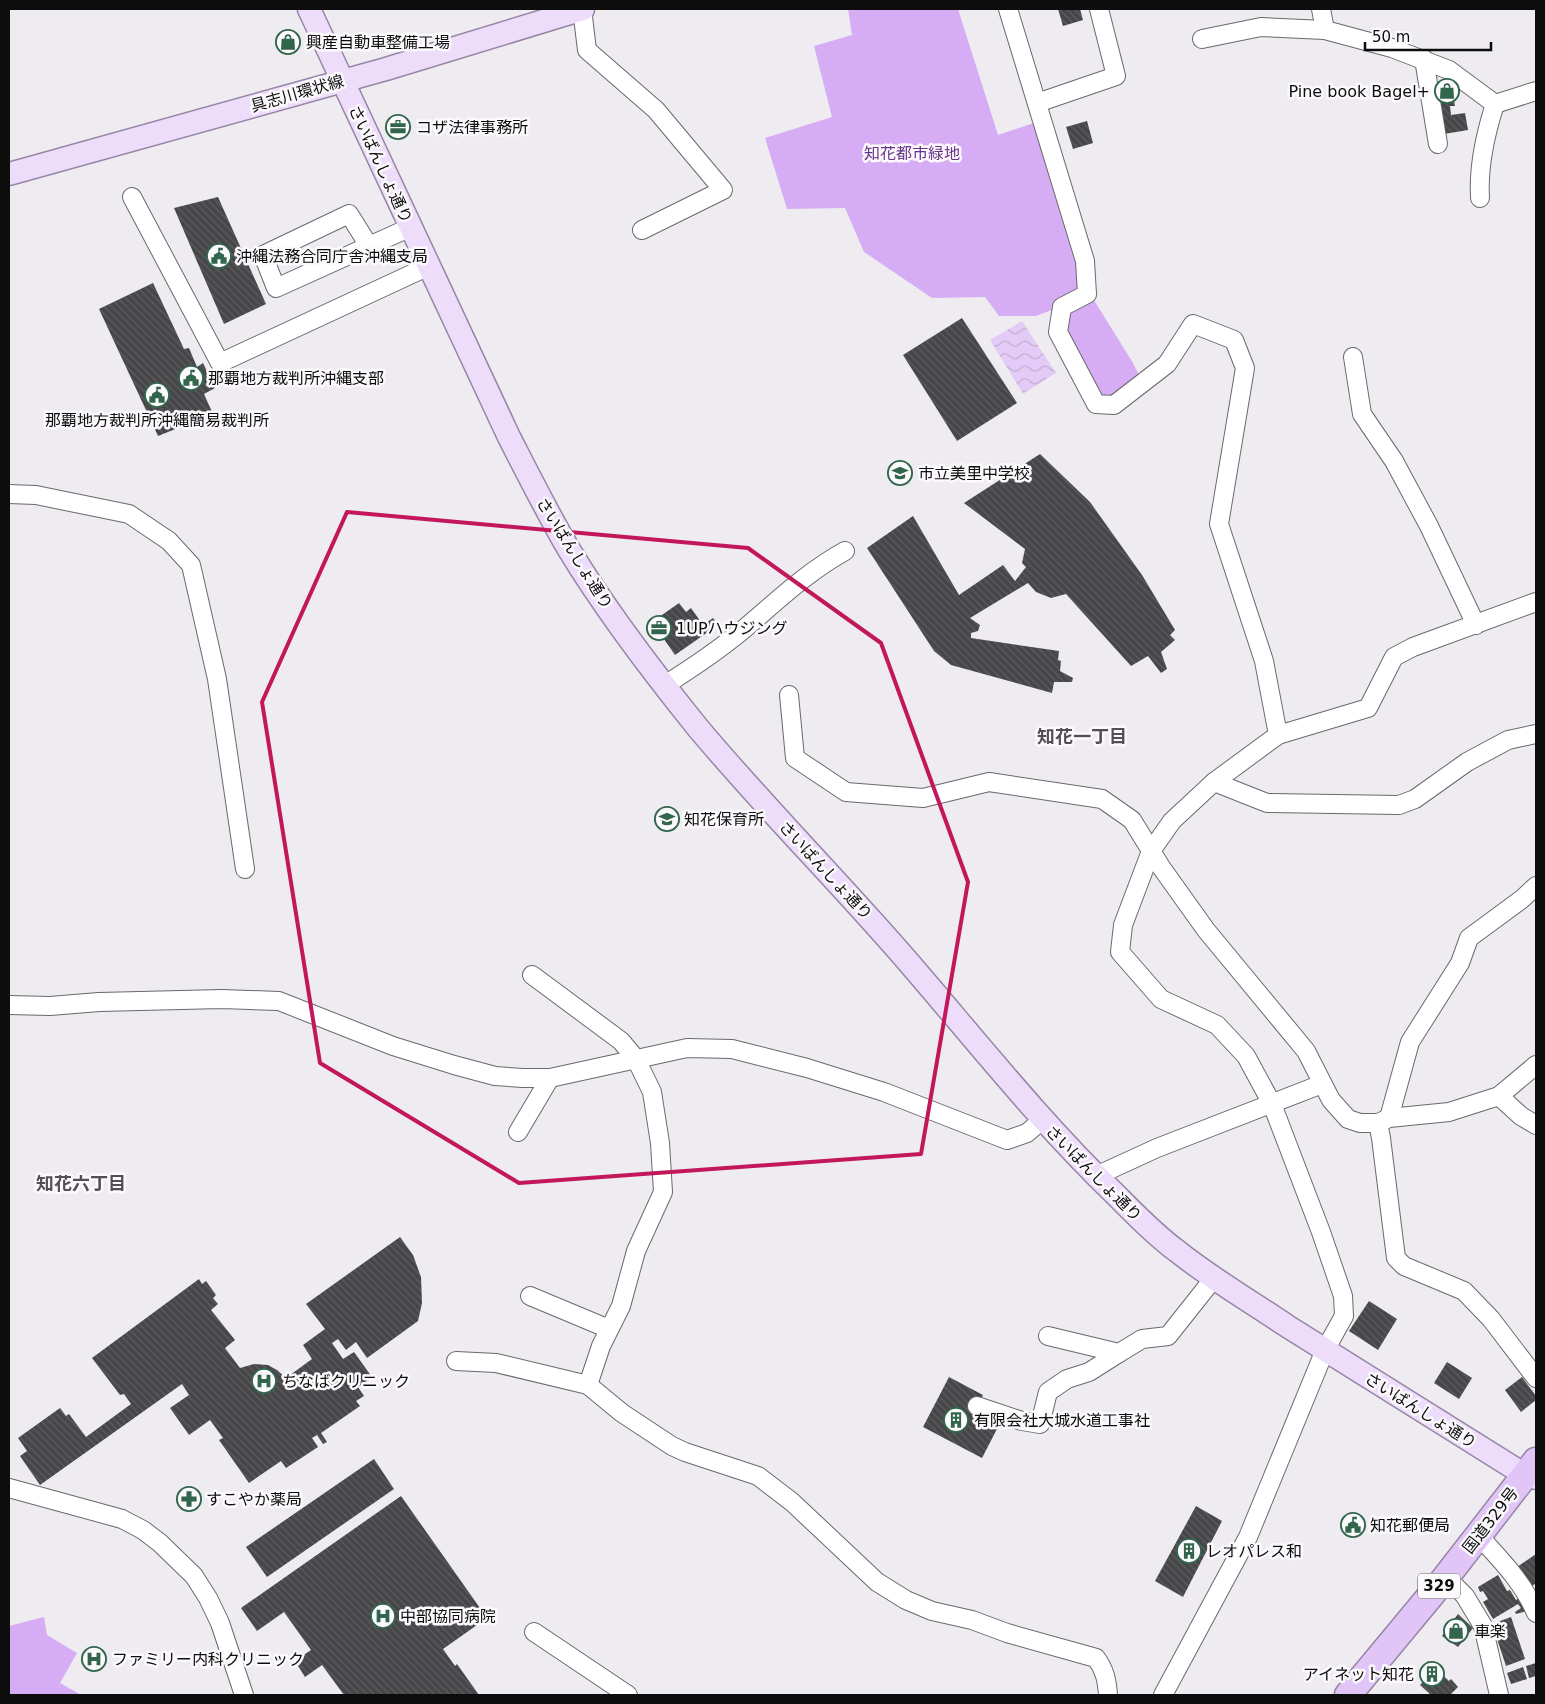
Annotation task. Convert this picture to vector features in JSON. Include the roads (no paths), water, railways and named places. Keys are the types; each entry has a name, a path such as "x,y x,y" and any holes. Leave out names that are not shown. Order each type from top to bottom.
{"highway":[{"name":"国道329号","path":"1348,1695 1446,1577 1478,1535 1534,1475"}],"main road":[{"name":"さいばんしょ通り","path":"309,9 509,437 542,502 599,595 665,685 717,750 864,911 1042,1120 1096,1176 1166,1243 1214,1278 1325,1350 1534,1475"},
{"name":"具志川環状線","path":"9,174 386,68 582,9"}],"street":[{"path":"582,9 587,50 656,110 723,190 642,230"},
{"path":"1008,9 1085,261 1087,294 1062,307 1058,332 1096,404 1114,405 1167,364 1193,324 1234,340 1245,368 1219,524 1264,662 1278,735"},
{"path":"1037,103 1116,76 1100,9"},
{"path":"1321,9 1325,30"},
{"path":"1202,39 1261,27 1325,30 1392,48 1424,59 1449,70 1495,104"},
{"path":"1424,59 1438,144"},
{"path":"1495,104 1536,91"},
{"path":"1480,198 1480,164 1495,104"},
{"path":"132,197 220,363 429,266"},
{"path":"369,246 349,214 263,255 276,288 369,246 411,227"},
{"path":"1353,357 1362,414 1398,469 1429,526 1476,625"},
{"path":"9,494 36,495 129,514 169,541 191,565 217,679 245,868"},
{"path":"665,685 743,630 794,585 822,564 845,551"},
{"path":"1163,1695 1248,1537 1325,1350 1344,1316 1343,1296 1321,1232 1272,1104 1246,1056 1217,1025 1161,999 1120,952 1123,925 1151,851 1172,821 1214,782 1278,735 1368,708 1394,657 1536,602"},
{"path":"789,694 795,758 846,792 923,798 989,782 1102,799 1132,820 1151,851 1206,930 1306,1051 1331,1100 1348,1119 1360,1123 1449,1112 1499,1096 1536,1065"},
{"path":"1214,782 1267,803 1399,805 1415,799 1467,762 1508,740 1536,734"},
{"path":"1536,886 1522,899 1469,938 1460,963 1410,1042 1384,1121 1381,1138 1396,1258 1404,1266 1464,1291 1491,1319 1536,1378"},
{"path":"532,975 621,1040 636,1059 652,1092 660,1143 663,1192 636,1251 621,1306 601,1346 588,1384"},
{"path":"9,1005 50,1006 100,1002 222,999 279,1001 393,1046 495,1076 523,1078 550,1078 687,1048 732,1049 807,1068 884,1092 1007,1140 1028,1133 1042,1120"},
{"path":"518,1132 550,1078"},
{"path":"1096,1176 1157,1148 1322,1084"},
{"path":"1499,1096 1521,1116 1536,1125"},
{"path":"977,1406 1040,1424 1048,1392 1067,1379 1089,1372 1142,1339 1168,1336 1214,1278"},
{"path":"530,1296 610,1329"},
{"path":"1048,1336 1119,1354"},
{"path":"456,1361 496,1363 588,1384 622,1413 672,1446 758,1476 792,1502 877,1582 906,1600 932,1611 972,1620 1007,1633 1096,1658 1106,1675 1108,1695"},
{"path":"9,1488 122,1519 143,1530 160,1544 194,1576 208,1598 220,1622 244,1695"},
{"path":"1478,1535 1511,1571 1536,1612"},
{"path":"1446,1577 1465,1596 1482,1626 1500,1695"},
{"path":"534,1632 628,1695"}],"water":[{"path":"1022,321 1056,373 1023,394 990,340"}],"place":[{"name":"興産自動車整備工場","path":"288,42"},
{"name":"Pine book Bagel+","path":"1447,91"},
{"name":"コザ法律事務所","path":"398,127"},
{"name":"沖縄法務合同庁舎沖縄支局","path":"219,256"},
{"name":"那覇地方裁判所沖縄支部","path":"191,378"},
{"name":"那覇地方裁判所沖縄簡易裁判所","path":"157,395"},
{"name":"市立美里中学校","path":"900,473"},
{"name":"1UPハウジング","path":"659,628"},
{"name":"知花保育所","path":"667,819"},
{"name":"ちなばクリニック","path":"264,1381"},
{"name":"有限会社大城水道工事社","path":"956,1420"},
{"name":"すこやか薬局","path":"189,1499"},
{"name":"知花郵便局","path":"1353,1525"},
{"name":"レオパレス和","path":"1189,1551"},
{"name":"中部協同病院","path":"383,1616"},
{"name":"車楽","path":"1456,1631"},
{"name":"ファミリー内科クリニック","path":"94,1659"},
{"name":"アイネット知花","path":"1432,1674"}],"district":[{"name":"知花一丁目","path":"1082,737"},
{"name":"知花六丁目","path":"81,1184"}],"park label":[{"name":"知花都市緑地","path":"912,153"}]}
